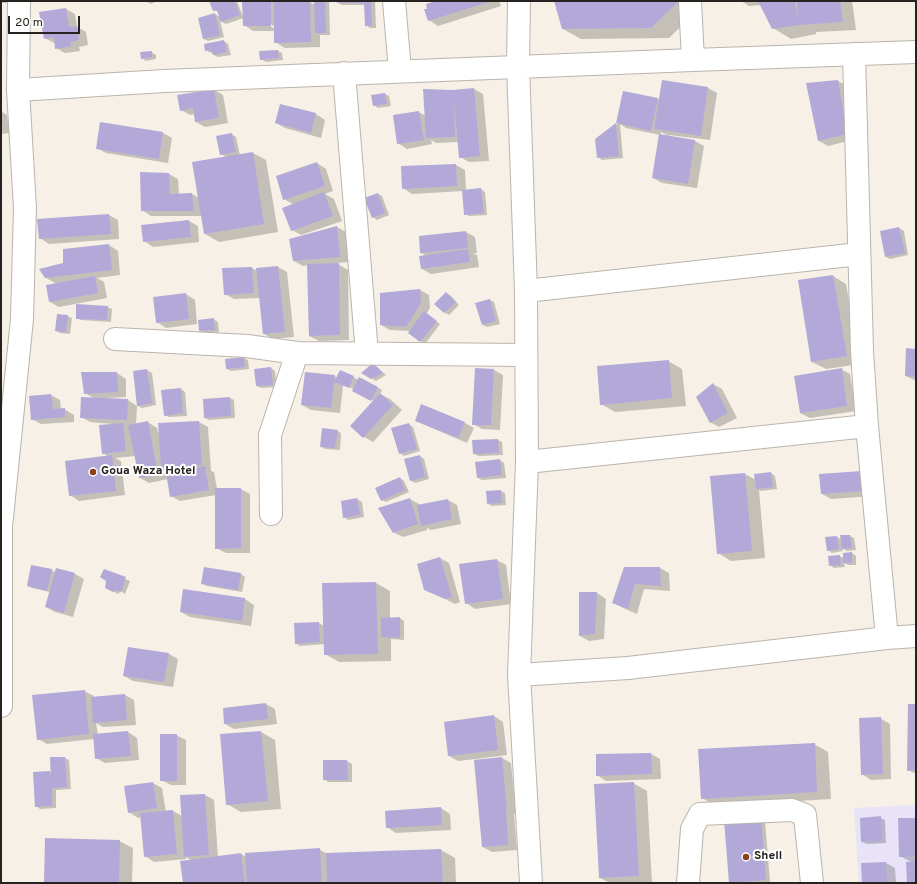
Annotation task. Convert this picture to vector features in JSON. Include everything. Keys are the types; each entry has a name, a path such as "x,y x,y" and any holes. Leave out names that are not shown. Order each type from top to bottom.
{"street":[{"path":"1,706 1,527 22,320 25,216 18,90 18,1"},
{"path":"394,1 400,71"},
{"path":"519,1 518,66 526,291 527,462 519,675 531,883"},
{"path":"690,1 693,60"},
{"path":"18,90 164,81 518,66 916,52"},
{"path":"854,54 862,351 867,426 887,638"},
{"path":"344,74 367,354"},
{"path":"526,291 859,254"},
{"path":"115,340 247,346 297,353 526,355"},
{"path":"271,514 270,435 297,353"},
{"path":"527,462 867,426"},
{"path":"519,675 628,668 887,638 916,636"},
{"path":"688,883 692,829 700,814 792,810 806,815 812,883"}],"shaded area":[{"path":"916,805 916,883 859,883 854,808"}],"building":[{"path":"209,1 235,1 240,15 221,22 217,10 213,11"},
{"path":"242,1 271,1 271,26 243,26"},
{"path":"310,1 311,42 274,43 274,2"},
{"path":"314,1 325,1 326,33 315,33"},
{"path":"337,1 371,1 372,26 365,26 364,3 337,3"},
{"path":"436,1 492,1 428,21 424,9 427,9 426,4"},
{"path":"554,1 679,1 651,28 562,29"},
{"path":"758,1 795,1 798,20 797,1 840,1 843,22 799,25 772,29"},
{"path":"66,8 69,27 77,26 79,40 70,42 71,46 55,49 54,37 44,39 39,12"},
{"path":"215,13 220,35 203,39 198,18"},
{"path":"224,40 227,52 213,55 211,50 205,51 204,44"},
{"path":"278,50 279,58 260,60 259,51"},
{"path":"152,51 152,57 141,59 140,52"},
{"path":"662,80 708,87 701,136 654,129"},
{"path":"838,80 847,134 818,141 806,83"},
{"path":"474,88 480,156 459,158 454,100 455,137 426,138 423,89 453,90"},
{"path":"214,89 219,118 195,122 193,108 180,111 177,95"},
{"path":"623,91 658,98 651,131 616,123"},
{"path":"385,93 387,104 373,106 371,95"},
{"path":"280,104 316,113 311,133 275,123"},
{"path":"419,111 424,140 397,144 393,115"},
{"path":"100,122 163,132 159,159 96,149"},
{"path":"616,123 619,156 597,158 595,139"},
{"path":"232,133 236,152 220,155 216,136"},
{"path":"659,134 695,140 688,184 652,178"},
{"path":"253,152 264,224 204,234 192,162"},
{"path":"317,162 325,186 283,200 276,176"},
{"path":"456,164 457,186 402,189 401,166"},
{"path":"140,172 169,173 170,194 192,193 194,211 141,211"},
{"path":"481,188 484,213 464,215 462,190"},
{"path":"324,192 333,216 291,231 282,208"},
{"path":"378,193 385,213 372,218 364,198"},
{"path":"109,214 111,234 39,239 37,219"},
{"path":"189,220 191,237 143,242 141,225"},
{"path":"337,226 340,257 293,261 289,239"},
{"path":"899,227 905,253 885,257 880,231"},
{"path":"466,231 468,248 420,253 419,236"},
{"path":"109,244 112,270 45,278 39,269 63,263 63,249"},
{"path":"468,249 470,262 421,269 419,256"},
{"path":"339,263 340,335 309,336 307,264"},
{"path":"278,266 285,332 263,334 256,268"},
{"path":"252,267 254,293 224,295 222,268"},
{"path":"833,275 847,356 811,362 798,280"},
{"path":"95,276 98,293 49,302 46,285"},
{"path":"420,289 421,303 406,327 380,325 380,293"},
{"path":"446,292 456,302 444,313 434,304"},
{"path":"186,293 189,319 156,323 153,297"},
{"path":"490,299 496,321 482,325 475,303"},
{"path":"76,304 108,306 107,320 76,319"},
{"path":"424,311 437,321 420,342 408,333"},
{"path":"57,314 68,315 66,332 55,331"},
{"path":"214,318 215,330 199,331 198,320"},
{"path":"906,348 916,349 916,377 905,376"},
{"path":"244,357 245,367 226,369 225,359"},
{"path":"669,360 672,398 600,405 597,366"},
{"path":"373,363 383,373 371,379 361,373"},
{"path":"271,367 273,385 256,386 254,369"},
{"path":"475,368 494,369 491,425 472,425"},
{"path":"842,368 847,406 800,413 794,376"},
{"path":"147,369 152,403 137,406 133,371"},
{"path":"340,370 354,376 349,388 334,382"},
{"path":"81,372 117,372 118,392 84,394"},
{"path":"305,372 335,375 331,408 301,405"},
{"path":"359,377 378,387 371,401 352,391"},
{"path":"713,383 728,413 710,423 696,397"},
{"path":"181,388 183,413 164,416 161,390"},
{"path":"380,393 393,405 363,438 350,426"},
{"path":"51,394 53,409 65,408 65,417 31,420 29,396"},
{"path":"81,397 128,399 127,420 80,418"},
{"path":"230,397 231,416 204,418 203,399"},
{"path":"421,404 465,422 458,438 415,421"},
{"path":"148,421 158,475 139,478 128,425"},
{"path":"199,421 202,465 161,468 158,423"},
{"path":"123,423 126,451 102,454 99,425"},
{"path":"409,423 417,449 399,454 391,428"},
{"path":"322,428 338,430 335,448 320,447"},
{"path":"498,439 499,453 473,454 472,440"},
{"path":"112,455 116,491 69,496 65,461"},
{"path":"420,455 425,477 410,481 404,459"},
{"path":"500,459 502,475 477,478 475,462"},
{"path":"205,466 209,490 170,497 166,473"},
{"path":"862,471 864,491 821,494 819,474"},
{"path":"771,472 773,487 756,489 754,474"},
{"path":"745,473 752,551 717,554 710,476"},
{"path":"400,477 405,490 381,501 375,488"},
{"path":"215,488 241,488 241,548 215,549"},
{"path":"501,490 502,503 487,504 486,491"},
{"path":"357,498 360,515 343,518 341,501"},
{"path":"410,498 418,524 393,533 378,508"},
{"path":"448,499 452,519 421,526 417,505"},
{"path":"840,535 850,535 852,548 842,549"},
{"path":"837,536 839,549 827,551 825,537"},
{"path":"852,552 852,563 843,563 843,553"},
{"path":"840,555 841,565 829,566 828,556"},
{"path":"440,557 452,597 445,599 424,590 417,564"},
{"path":"497,559 503,599 465,604 459,564"},
{"path":"31,565 52,569 47,591 27,586"},
{"path":"204,567 241,573 238,590 201,584"},
{"path":"624,567 660,567 661,586 635,584 628,609 612,603"},
{"path":"56,568 75,573 64,613 45,607"},
{"path":"104,569 126,577 121,592 116,590 113,592 105,588 106,581 100,577"},
{"path":"376,582 378,654 324,655 322,583"},
{"path":"183,589 245,598 242,621 180,612"},
{"path":"579,592 597,592 595,634 579,636"},
{"path":"400,617 400,638 381,637 381,618"},
{"path":"319,622 320,642 295,644 294,623"},
{"path":"128,647 169,653 164,682 123,676"},
{"path":"85,690 89,734 37,740 32,695"},
{"path":"125,694 127,720 93,723 91,697"},
{"path":"266,703 268,719 224,724 223,708"},
{"path":"908,704 916,704 916,770 907,771"},
{"path":"494,715 498,750 448,756 444,722"},
{"path":"881,717 883,774 861,775 859,718"},
{"path":"128,731 131,756 95,759 93,734"},
{"path":"261,731 268,801 226,805 220,734"},
{"path":"160,734 177,734 177,781 160,781"},
{"path":"815,743 817,792 701,799 698,749"},
{"path":"651,753 652,774 596,776 596,754"},
{"path":"50,757 65,757 67,787 52,788 52,806 35,807 33,772 50,771 51,783"},
{"path":"502,757 507,809 508,845 482,847 474,760"},
{"path":"323,760 347,760 348,780 323,780"},
{"path":"153,782 157,808 128,813 124,786"},
{"path":"634,782 639,876 599,878 594,784"},
{"path":"205,794 209,855 184,857 180,795"},
{"path":"441,807 442,825 386,828 385,811"},
{"path":"173,810 177,854 144,857 140,813"},
{"path":"881,816 882,841 861,842 860,818"},
{"path":"761,817 766,880 729,883 724,820"},
{"path":"898,818 916,818 916,856 899,857"},
{"path":"45,838 120,840 119,883 44,882"},
{"path":"320,848 322,883 247,883 245,853"},
{"path":"441,849 443,883 327,883 326,853"},
{"path":"241,853 245,883 183,883 180,861"},
{"path":"916,861 916,883 907,883 906,862"},
{"path":"886,862 887,883 862,883 861,863"}],"place":[{"name":"Goua Waza Hotel","path":"93,472"},
{"name":"Shell","path":"746,857"}]}
